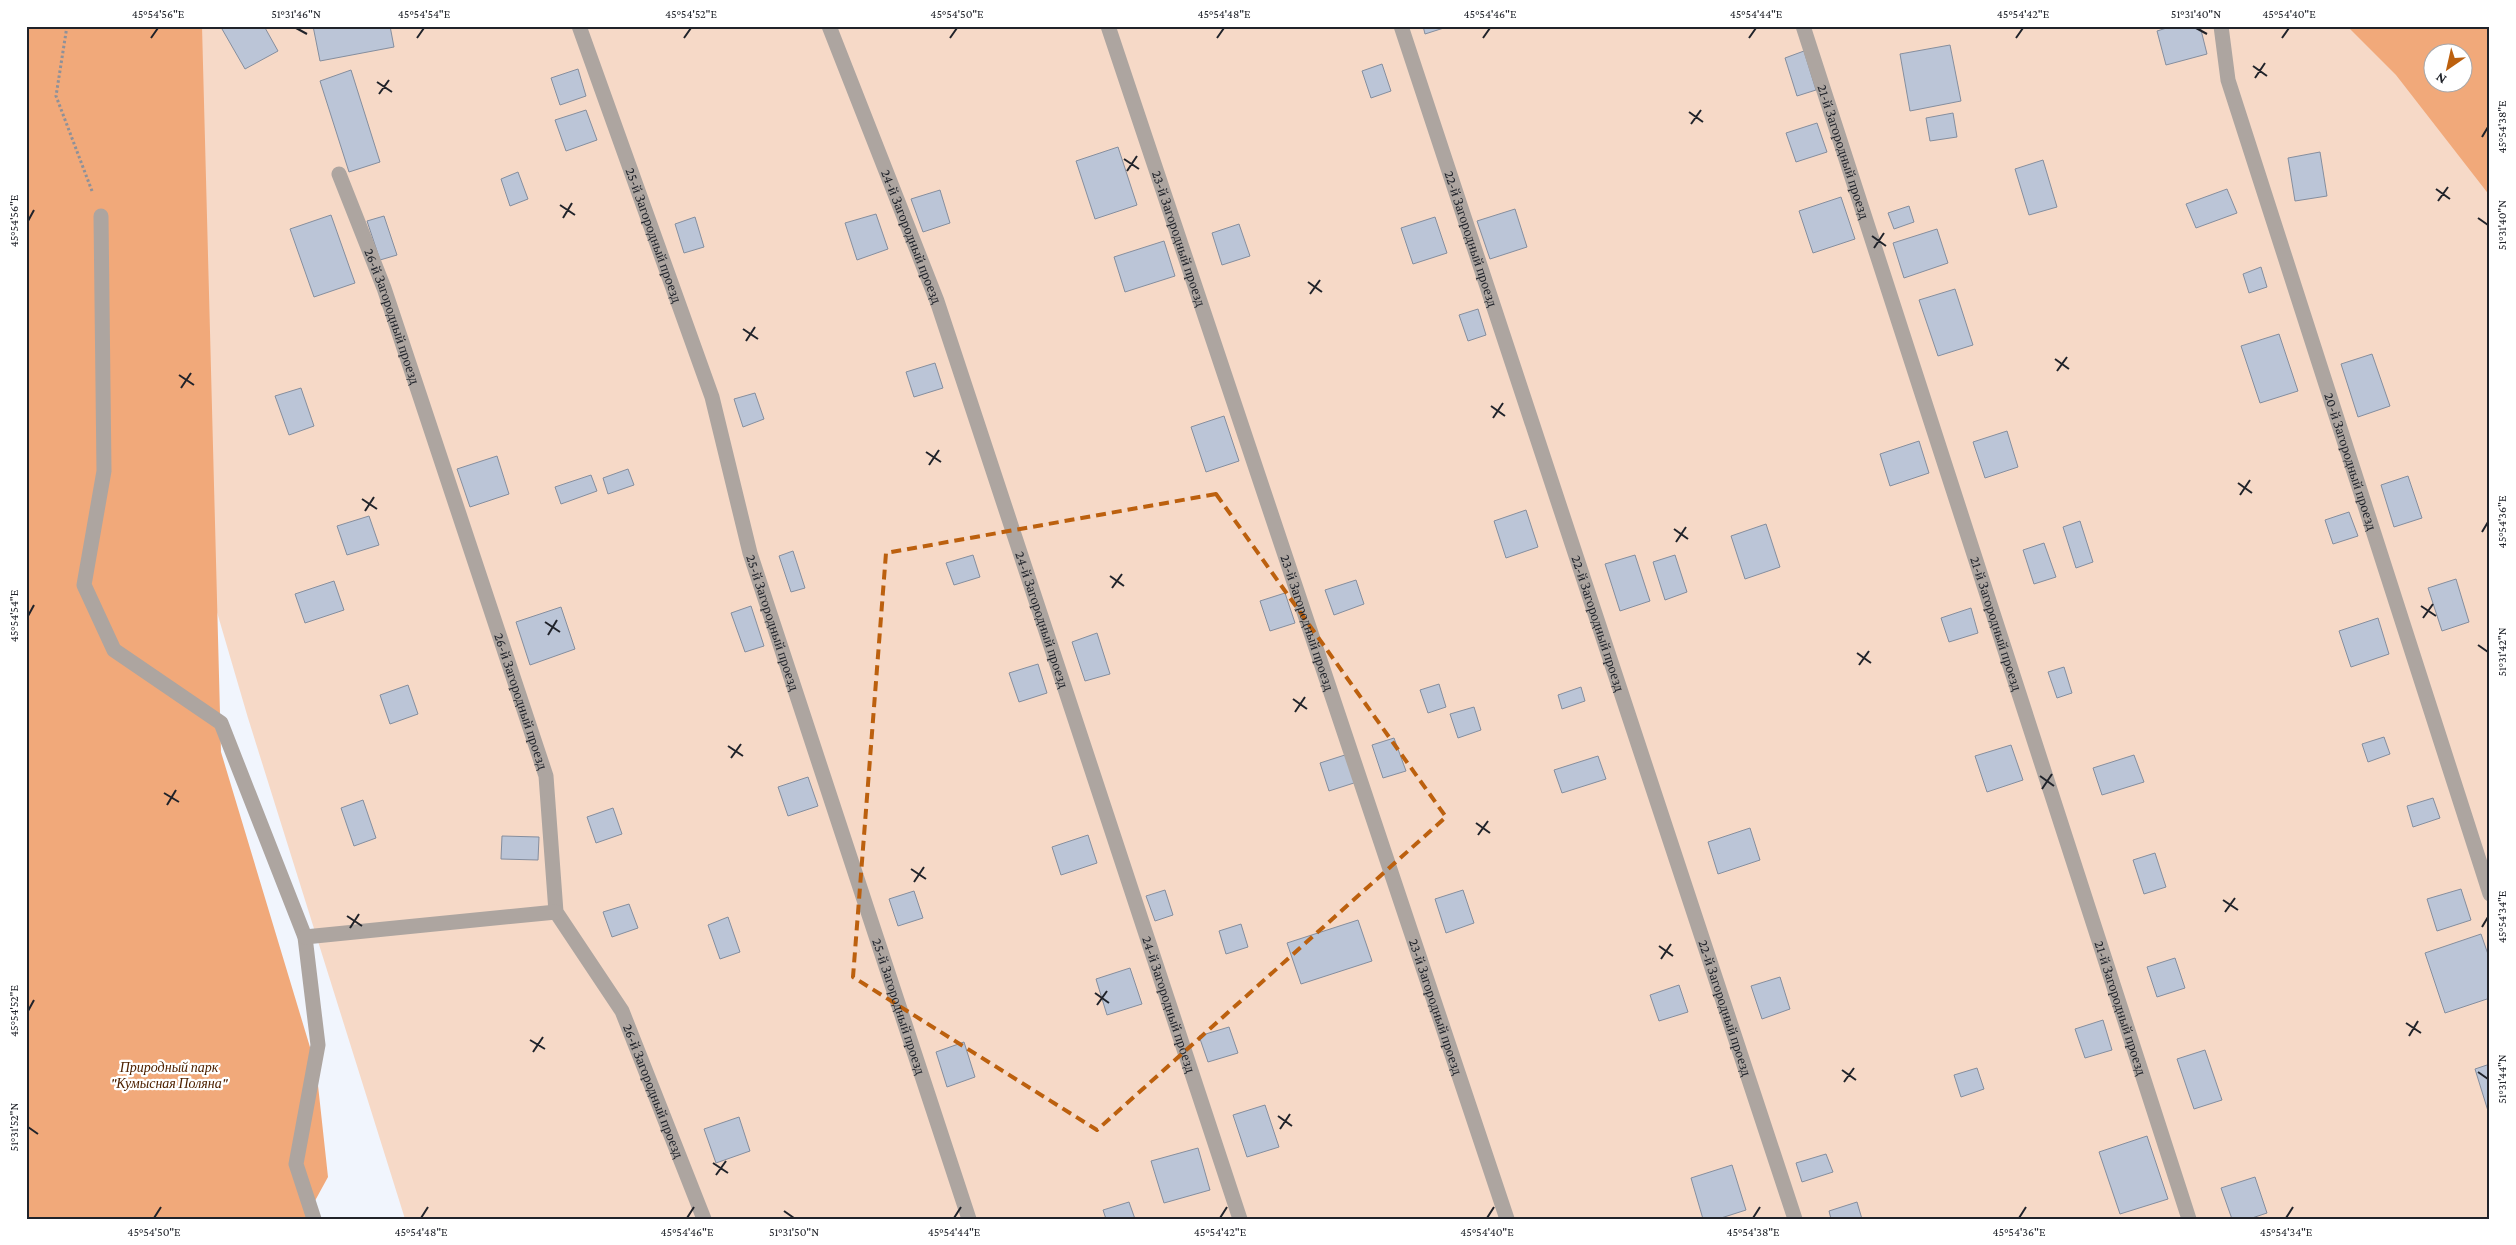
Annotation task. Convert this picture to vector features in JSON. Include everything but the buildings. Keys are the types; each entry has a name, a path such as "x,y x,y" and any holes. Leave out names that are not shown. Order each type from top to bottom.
{"lane":[{"name":"25-й Загородный проезд","path":"579,26 712,397 750,553 969,1219"},
{"name":"24-й Загородный проезд","path":"829,26 937,301 1240,1219"},
{"name":"23-й Загородный проезд","path":"1108,26 1507,1219"},
{"name":"22-й Загородный проезд","path":"1401,26 1795,1219"},
{"name":"21-й Загородный проезд","path":"1803,26 2189,1219"},
{"name":"20-й Загородный проезд","path":"2220,26 2228,80 2490,894"},
{"name":"26-й Загородный проезд","path":"339,174 384,288 546,776 556,912 622,1011 704,1219"},
{"path":"101,216 104,472 84,585 114,650 221,723 306,937 318,1045 296,1164 314,1219"},
{"path":"306,937 556,912"}],"path":[{"path":"67,26 56,96 101,216"}],"highlighted area":[{"path":"1216,494 1446,817 1097,1130 853,977 886,553"}],"shaded area":[{"path":"134,26 2490,26 2490,1219 405,1219 248,718 101,216"}],"green space":[{"name":"Природный парк \"Кумысная Поляна\"","path":"26,26 202,26 221,752 316,1067 328,1177 305,1219 26,1219"},
{"path":"2347,26 2490,26 2490,196 2396,75"}]}
